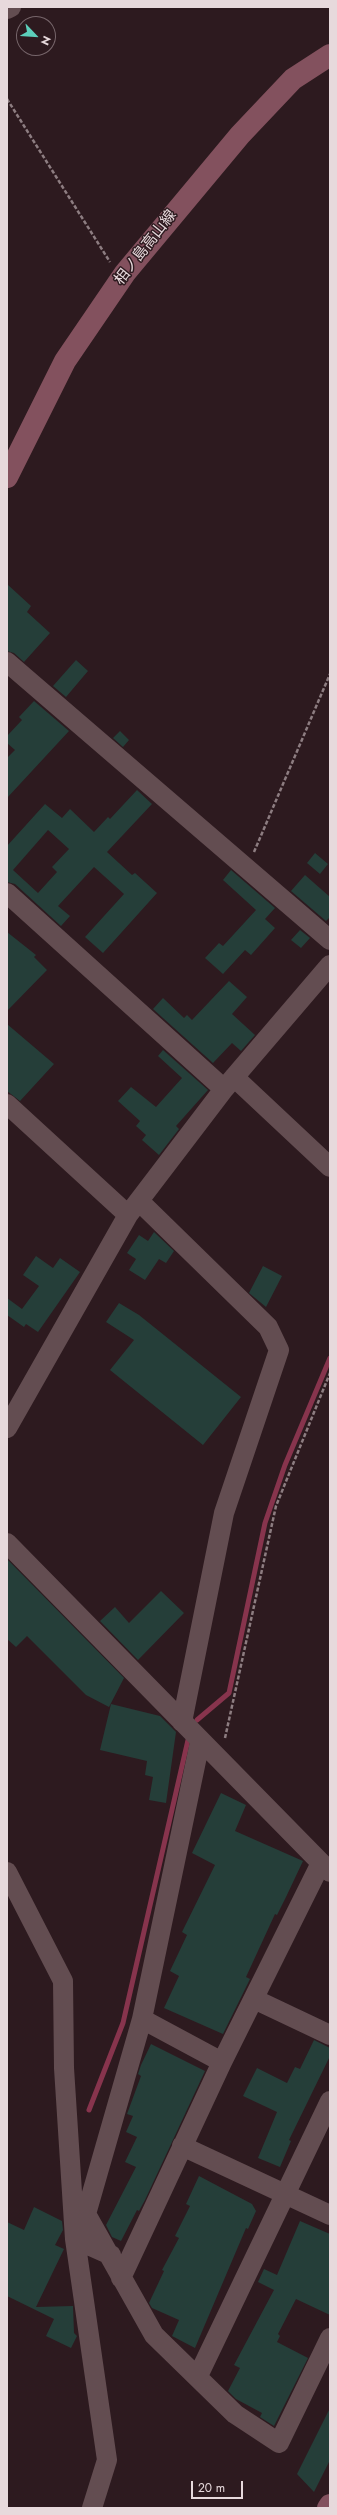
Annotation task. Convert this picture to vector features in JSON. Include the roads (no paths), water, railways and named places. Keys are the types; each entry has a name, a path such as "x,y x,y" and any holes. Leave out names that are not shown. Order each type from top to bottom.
{"main road":[{"name":"相ノ島高山線","path":"7,477 65,361 121,279 240,135 294,79 330,55"}],"street":[{"path":"7,9 11,7"},
{"path":"7,662 330,940"},
{"path":"7,893 229,1083 330,1167"},
{"path":"7,1428 134,1208 229,1083 330,965"},
{"path":"7,1104 134,1208 268,1327 279,1350 224,1513 182,1722"},
{"path":"7,1543 200,1742 326,1868 254,1999 222,2062 121,2278"},
{"path":"200,1742 142,2019 86,2214 111,2255 121,2278 154,2335 236,2414 279,2443 330,2338"},
{"path":"7,1872 63,1981 64,2068 75,2239 107,2460 92,2508"},
{"path":"254,1999 330,2035"},
{"path":"142,2019 222,2062"},
{"path":"198,2376 330,2101"},
{"path":"182,2146 330,2216"},
{"path":"75,2239 111,2255"}],"waterway":[{"path":"197,1720 229,1693 265,1523 285,1465 330,1358"},
{"path":"89,2110 123,2023 188,1740"}]}
